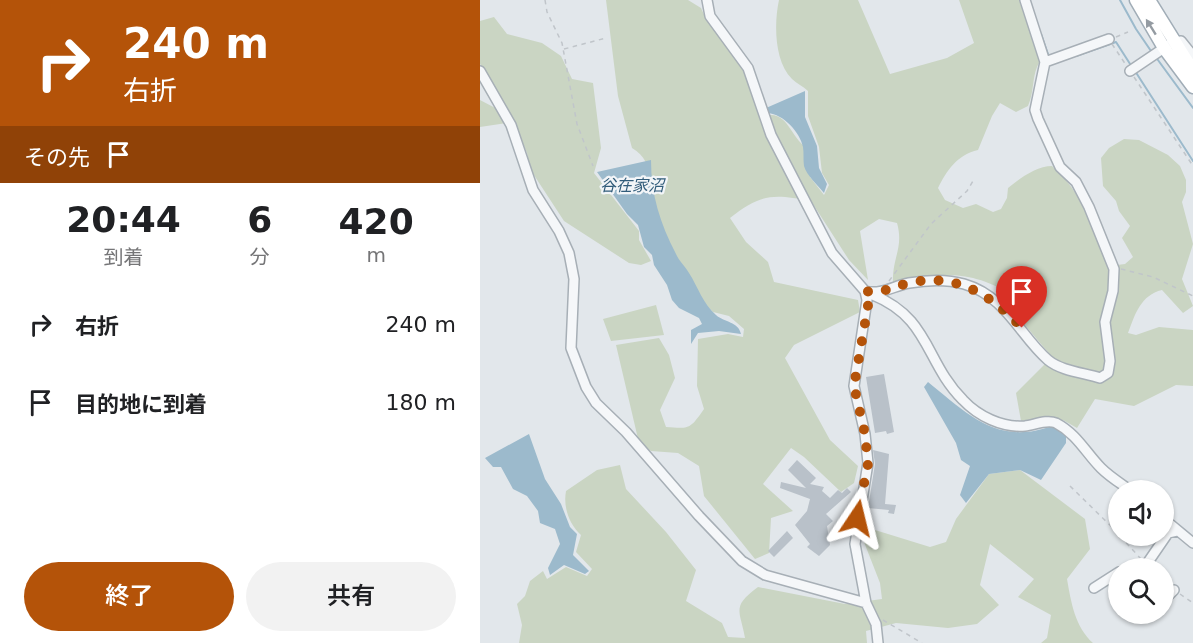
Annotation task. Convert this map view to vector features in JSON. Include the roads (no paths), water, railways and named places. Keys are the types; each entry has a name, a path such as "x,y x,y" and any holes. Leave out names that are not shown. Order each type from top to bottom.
{"main road":[{"path":"1136,0 1169,45 1193,71"},
{"path":"1149,0 1169,45 1193,87"}],"street":[{"path":"706,0 710,16 748,69 771,135 832,253 865,291 891,302 909,317 950,384 971,408 1005,424 1017,426 1050,421 1057,424 1082,444 1101,468 1117,480"},
{"path":"865,291 878,294 928,280 964,284 976,289 1006,312 1047,360 1100,378 1108,373 1110,367 1105,322 1115,277 1113,267 1080,190 1060,166 1035,110 1045,62 1025,0"},
{"path":"1045,62 1109,39"},
{"path":"1130,70 1169,45 1181,41 1193,56"},
{"path":"480,71 511,125 533,190 559,231 569,254 574,279 572,348 586,387 596,403 626,432 699,516 742,561 765,574 866,603"},
{"path":"865,291 868,306 854,386 865,434 868,464 855,544 866,603 873,617 878,643"},
{"path":"1174,528 1193,543"},
{"path":"1151,558 1168,533 1178,531"},
{"path":"1094,588 1108,579"}],"water":[{"path":"805,91 805,117 817,146 819,168 827,184 824,193 805,170 803,147 798,136 785,120 768,113 766,108"},
{"name":"谷在家沼","path":"651,160 658,208 677,257 711,311 737,327 741,334 719,331 698,333 691,344 691,330 702,324 699,318 679,308 672,300 667,285 654,265 652,255 644,247 638,225 627,214 597,172"},
{"path":"928,382 984,424 1015,432 1033,431 1052,426 1066,435 1066,443 1041,480 1020,470 989,474 966,503 960,495 970,466 961,460 956,443 924,387"},
{"path":"529,434 545,479 561,504 570,527 577,534 573,555 589,571 585,574 564,565 550,575 548,568 560,544 555,529 540,523 538,511 527,496 513,489 501,467 493,467 485,458"}],"waterway":[{"path":"1120,0 1151,51"},
{"path":"1041,34 1049,57"},
{"path":"1076,56 1116,42 1132,67"},
{"path":"1155,56 1193,108"},
{"path":"1135,71 1193,161"}]}
